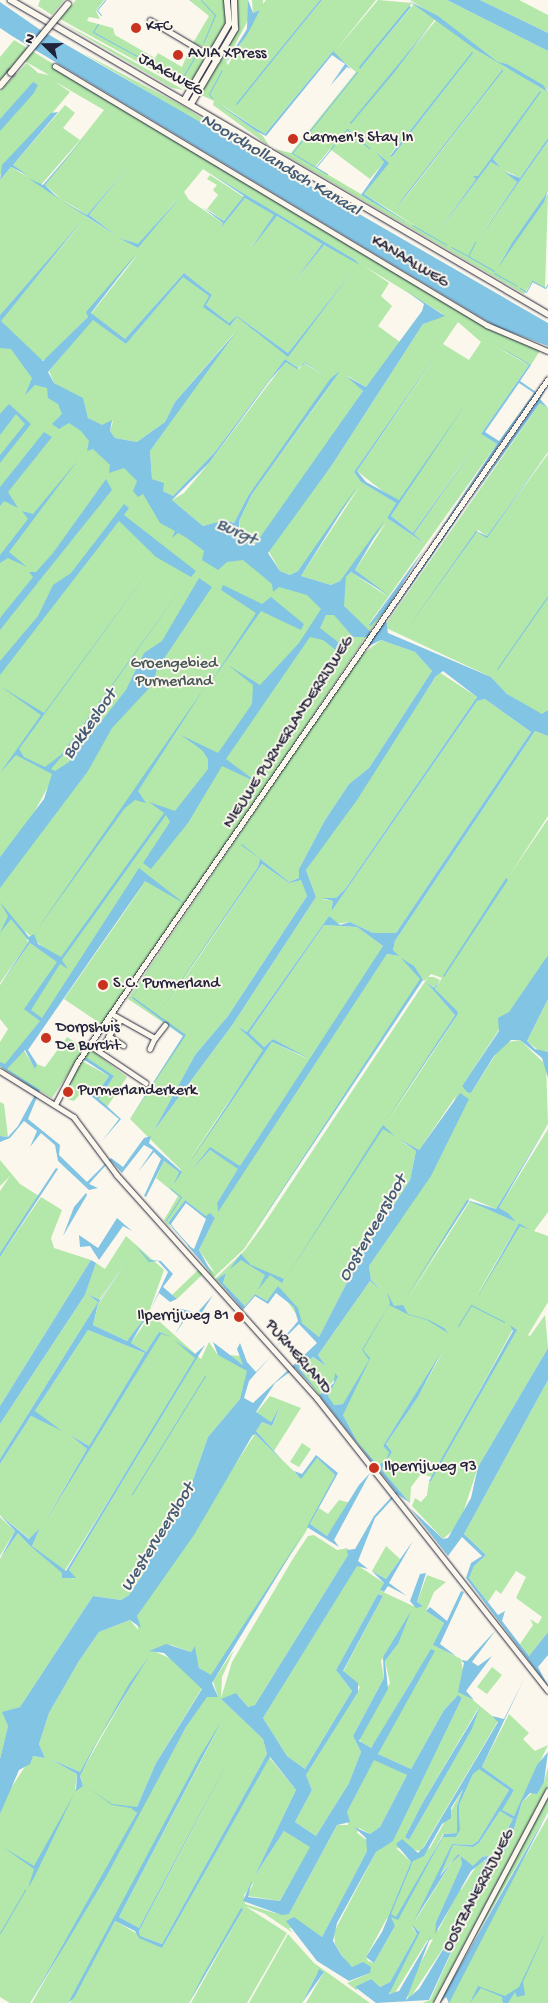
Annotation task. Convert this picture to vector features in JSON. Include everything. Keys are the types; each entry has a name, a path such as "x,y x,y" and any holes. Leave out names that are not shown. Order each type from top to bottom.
{"main road":[{"name":"JAAGWEG","path":"11,0 548,314"},
{"path":"184,101 229,24 227,0"},
{"path":"191,104 235,29 234,0"},
{"path":"0,86 70,2"}],"street":[{"path":"150,20 217,60"},
{"name":"KANAALWEG","path":"55,66 471,316 548,351"},
{"name":"NIEUWE PURMERLANDERRIJWEG","path":"56,1103 91,1046 114,1015 368,637 548,379"},
{"path":"114,1015 156,1038"},
{"path":"99,1051 121,1020"},
{"path":"150,1050 165,1025"},
{"path":"109,1036 123,1045"},
{"path":"91,1046 146,1083"},
{"name":"PURMERLAND","path":"0,1071 37,1094 56,1103 74,1117 107,1162 291,1369 395,1494 548,1691"},
{"name":"OOSTZANERRIJWEG","path":"436,2003 548,1791"}],"green space":[{"path":"40,0 64,0 52,15 38,6"},
{"path":"76,0 104,0 96,11 100,19 89,17 87,21 113,28 115,35 155,58 158,53 182,67 190,48 201,54 204,63 187,89 60,19"},
{"path":"189,0 225,0 229,20 211,50 193,43 209,16"},
{"path":"235,0 248,0 248,20 226,62 228,65 260,10 253,13 252,0 263,0 263,4 266,0 320,0 237,105 322,0 376,0 336,50 378,0 412,3 360,69 414,4 436,18 351,124 437,19 497,61 437,17 410,0 447,0 548,51 548,90 507,64 500,63 548,92 548,138 520,178 506,171 517,182 478,239 548,141 548,191 496,268 548,194 545,288 532,282 524,294 275,149 291,153 356,72 332,52 265,134 217,102 263,136 269,146 213,105 214,101 199,94 236,29","holes":["473,53 392,157 390,155","504,70 396,209 435,157","540,91 493,159 501,168 491,162 437,233","330,149 370,179 384,162 377,152 388,163 364,194 422,230 315,167"]},
{"path":"480,0 519,0 548,15 548,33"},
{"path":"59,21 111,49 184,90 172,88"},
{"path":"14,40 488,329 541,349 531,365 496,347 529,365 481,434 497,444 369,624 388,607 369,632 343,606 346,577 351,572 387,596 355,570 386,523 340,581 331,585 301,576 360,486 298,571 290,575 280,571 268,550 332,465 423,324 443,314 364,266 389,283 381,296 392,306 378,326 400,342 366,387 346,375 363,391 258,544 251,544 240,531 239,521 252,494 340,372 248,496 234,523 225,520 203,526 172,500 184,493 209,463 286,361 299,369 304,363 325,376 305,362 298,368 285,359 215,452 173,496 163,491 163,483 152,479 150,451 236,331 175,402 165,422 137,442 115,438 110,431 113,421 102,426 88,418 83,399 54,383 49,371 93,319 126,344 183,276 209,296 204,307 231,325 237,317 288,356 354,269 288,353 237,316 230,324 206,305 212,295 184,273 125,339 91,314 139,253 87,312 88,317 46,360 40,360 0,321 84,220 0,315 0,180 11,167 26,176 13,165 65,105 75,113 63,128 80,140 40,186 60,198 45,185 104,110 54,81 70,92 0,175 0,122 15,103 0,119 0,91 27,63 38,73 49,75 19,58 0,80 0,57","holes":["128,167 89,215 117,236 63,200 87,215","203,169 360,264 324,245 293,283 322,244 277,216 249,250 275,215 245,198 221,228 223,223 189,200 184,192","181,195 138,248 120,238 138,245","458,322 481,342 469,360 443,344","441,349 357,471 394,500 399,500 411,486 391,516 413,533 480,438 414,534 424,543 387,518 396,503 361,482 354,472"]},
{"path":"81,52 183,106 257,154 185,114"},
{"path":"210,175 244,197 224,221 207,209 218,195 213,190 217,185 207,179"},
{"name":"Groengebied Purmerland","path":"0,331 180,523 280,580 329,599 367,635 104,1026 64,999 146,881 44,1022 41,1020 21,1046 35,1068 36,1064 45,1067 67,1037 85,1048 52,1098 0,1067 0,1042 8,1029 0,1019 0,985 30,943 60,963 25,931 28,943 0,983 0,876 63,779 50,783 30,820 0,857"},
{"path":"540,403 548,408 548,452 487,536 478,530 407,632 477,532 487,537 548,454 548,710 542,715 507,694 491,677 384,627"},
{"path":"381,640 415,652 432,671 369,768 349,784 325,820 299,869 299,878 289,882 243,845 242,845 260,859 258,867 161,1013 262,864 289,883 301,879 307,896 228,1016 195,1055 153,1132 233,1024 316,897 306,870 439,672 477,697 346,888 336,898 322,899 333,901 331,912 477,701 485,699 531,732 396,933 373,933 350,922 336,924 329,916 247,1032 237,1026 264,1050 185,1166 272,1042 308,1059 273,1039 264,1047 249,1033 324,925 357,927 383,946 329,1041 387,954 398,956 393,950 395,941 535,731 548,736 548,816 509,876 548,819 548,955 462,1086 471,1093 503,1043 520,1040 546,1065 548,1124 496,1209 470,1198 407,1300 470,1201 516,1222 499,1208 548,1129 548,1212 534,1231 548,1236 548,1302 528,1335 521,1332 530,1336 545,1315 548,1348 478,1467 459,1525 443,1539 412,1506 415,1498 421,1502 427,1495 429,1481 431,1481 516,1331 513,1329 432,1477 421,1474 411,1487 410,1503 382,1470 384,1463 378,1465 358,1443 343,1415 343,1404 333,1405 328,1396 338,1377 319,1395 299,1368 313,1357 326,1366 318,1355 370,1281 383,1290 371,1280 369,1266 429,1176 456,1096 419,1150 399,1140 416,1151 410,1180 360,1257 319,1337 302,1323 278,1287 267,1301 255,1294 245,1306 223,1283 226,1273 217,1279 234,1300 215,1279 245,1250 262,1227 428,977 424,981 421,978 244,1249 213,1278 200,1259 215,1273 199,1250 215,1218 206,1216 185,1200 168,1223 173,1229 167,1224 164,1220 178,1196 156,1178 164,1161 179,1172 173,1185 181,1170 130,1119 183,1036 128,999 360,656","holes":["431,974 442,978 435,989 458,1014 388,1121 455,1015 426,982 434,988 440,980 428,977","286,1097 250,1159 218,1211 217,1203 239,1169 210,1150 191,1171 210,1148 240,1167","519,1223 529,1230 520,1225 474,1300","443,1351 418,1397 386,1444 392,1452 386,1460 390,1452 383,1446"]},
{"path":"548,999 548,1052 539,1051 527,1041"},
{"path":"91,1050 127,1077 107,1107 99,1099 114,1076 83,1059"},
{"path":"82,1061 109,1076 96,1095 81,1093 74,1101 67,1099 72,1082 62,1095"},
{"path":"0,1102 4,1104 8,1137 0,1136"},
{"path":"0,1160 20,1184 39,1196 0,1253 0,1191 10,1176 0,1186"},
{"path":"41,1197 62,1210 51,1238 54,1248 91,1260 0,1406 0,1257"},
{"path":"126,1236 164,1270 149,1312 201,1359 209,1342 217,1354 240,1356 244,1365 229,1356 247,1371 248,1377 240,1399 208,1437 186,1500 154,1544 147,1568 129,1595 121,1600 93,1596 20,1707 3,1713 8,1726 0,1759 0,1559 18,1533 29,1545 63,1573 74,1579 69,1570 197,1358 64,1572 32,1546 40,1528 30,1539 0,1515 0,1464 31,1416 62,1430 40,1419 35,1411 88,1330 145,1353 89,1446 70,1435 87,1449 43,1524 161,1333 159,1332 146,1352 131,1343 149,1317 127,1341 93,1325 98,1305 126,1262 99,1300 87,1294 98,1302 0,1459 0,1424 85,1295 96,1263 105,1269"},
{"path":"198,1270 203,1274 177,1299 172,1295"},
{"path":"548,1380 548,1632 529,1656 520,1644 533,1625 530,1619 538,1624 542,1617 516,1598 526,1577 516,1571 501,1594 496,1590 488,1602 469,1578 474,1566 486,1555 464,1534"},
{"path":"270,1396 301,1408 274,1451 256,1431 262,1422 272,1426 280,1408 271,1422 256,1413"},
{"path":"255,1434 300,1477 317,1458 335,1475 305,1533 211,1676 199,1668 195,1647 191,1652 171,1645 151,1650 172,1659 202,1688 156,1763 137,1807 132,1808 137,1813 134,1820 30,2003 10,2003 0,1997 0,1814 7,1794 32,1756 45,1758 39,1744 49,1713 79,1661 99,1632 130,1620 138,1630 137,1616","holes":["148,1655 80,1775 83,1786 75,1789 77,1774 50,1759 80,1772"]},
{"path":"302,1443 311,1449 299,1467 290,1462"},
{"path":"339,1500 351,1503 327,1536 310,1524 319,1508 328,1514"},
{"path":"0,1517 15,1531 0,1556"},
{"path":"314,1535 337,1550 348,1548 348,1555 255,1705 248,1707 238,1695 221,1699 263,1739 267,1754 162,1944 140,1936 139,1931 214,1789 139,1928 119,1917 221,1723 68,2003 32,2003 186,1727 204,1699 210,1695 218,1697 213,1681 234,1650 222,1677 221,1698 232,1662 294,1557 308,1536"},
{"path":"386,1546 400,1559 386,1579 372,1571"},
{"path":"357,1565 384,1583 381,1591 413,1606 423,1606 417,1602 427,1575 446,1582 434,1592 426,1611 444,1623 434,1645 461,1659 467,1695 498,1721 421,1851 396,1848 411,1862 390,1914 413,1860 430,1848 463,1789 457,1806 457,1833 443,1834 398,1919 443,1837 456,1837 460,1830 459,1805 473,1774 478,1768 509,1790 478,1841 472,1845 452,1844 415,1921 455,1857 460,1855 462,1864 436,1922 438,1931 452,1904 445,1908 458,1880 461,1890 479,1862 486,1861 450,1938 408,2001 407,1989 433,1939 427,1941 393,1996 389,1991 419,1930 412,1927 417,1934 390,1982 380,1987 370,1979 356,1990 347,1983 370,1973 348,1965 335,1944 334,1932 376,1852 395,1836 462,1698 456,1697 444,1710 411,1769 378,1754 413,1688 415,1675 374,1744 368,1750 362,1747 359,1735 390,1683 385,1661 398,1644 393,1641 381,1661 384,1678 353,1736 361,1752 349,1783 316,1836 295,1822 312,1790 306,1775 360,1687 343,1672 383,1596 378,1594 336,1670 352,1691 305,1769 287,1756 263,1718","holes":["479,1707 472,1729 409,1840 405,1837 423,1802","387,1918 395,1926 374,1963 368,1961 366,1957"]},
{"path":"492,1667 502,1675 487,1694 477,1687"},
{"path":"509,1714 529,1733 523,1739 535,1751 548,1745 514,1816 501,1810 514,1790 482,1767"},
{"path":"269,1757 296,1790 254,1877 284,1831 311,1847 280,1901 247,1896 254,1882 244,1895 245,1904 275,1913 289,1914 337,1825 348,1825 347,1812 374,1759 407,1775 380,1827 370,1834 359,1828 357,1833 368,1841 367,1851 322,1937 305,1926 289,1928 293,1933 265,1914 245,1906 287,1933 247,2003 191,2003 243,1909 189,2003 70,2003 115,1921 162,1948"},
{"path":"548,1767 548,1786 433,2003 422,2003 430,2000 469,1913 510,1842 522,1802 544,1782"},
{"path":"548,1794 548,1812 470,1946 469,1942"},
{"path":"500,1811 513,1819 493,1855 482,1857 473,1867 458,1854 439,1876 453,1845 473,1847 479,1843"},
{"path":"548,1817 548,2003 448,2003 480,1935"},
{"path":"288,1934 314,1963 370,2003 306,2003 324,1972 317,1974 302,2003 249,2003"}],"water":[{"path":"248,0 253,13 260,10 247,35 225,64 247,29"},
{"path":"320,0 322,0 237,105 236,104"},
{"path":"447,0 480,0 548,33 548,51"},
{"path":"409,1 438,16 498,62 507,64 543,85 548,92 475,49"},
{"path":"0,2 39,29 548,323 548,346 497,327 12,36 0,28"},
{"path":"409,6 411,7 360,69 359,67"},
{"path":"433,22 393,74 351,124 350,123"},
{"path":"333,51 351,69 347,67 330,86 345,64 332,55 266,136 217,103 265,134"},
{"path":"472,52 392,157 390,156"},
{"path":"503,69 503,71 396,209 404,197"},
{"path":"33,82 38,85 34,93 0,131 0,119"},
{"path":"540,91 493,159 501,168 491,162 437,233 476,179 473,176 478,176"},
{"path":"58,112 13,165 27,175 11,167 0,180 2,165 51,113"},
{"path":"86,135 45,185 59,199 28,178 43,185"},
{"path":"548,138 548,141 478,240 517,182 505,172 520,178"},
{"path":"376,152 389,163 364,194 408,223 361,195 384,162"},
{"path":"128,167 89,215 117,236 62,201 87,215"},
{"path":"211,174 355,260 360,265 324,245 293,283 322,244 277,216 249,251 274,215 245,198 221,228 223,223 202,207 224,221 244,196"},
{"path":"548,191 544,202 497,269 512,243"},
{"path":"182,195 138,248 119,238 138,244"},
{"name":"Burgt","path":"83,220 1,321 43,361 88,317 86,312 138,252 91,313 125,339 184,273 212,295 206,305 229,323 237,316 288,353 354,269 288,357 237,317 230,326 203,307 209,296 183,277 126,344 93,320 48,372 54,383 83,398 88,418 102,425 112,420 110,431 115,438 137,442 165,422 175,402 236,332 150,451 152,479 164,483 163,491 173,496 215,452 285,359 298,368 305,362 326,376 305,363 297,369 286,362 270,380 209,463 172,500 203,526 225,520 234,523 248,496 330,379 340,371 252,494 239,521 239,530 254,546 363,391 346,376 366,387 422,311 424,304 405,290 445,316 423,324 332,465 268,553 280,571 290,575 298,571 358,485 301,576 331,585 340,581 384,521 355,570 388,595 351,572 346,577 344,606 374,635 386,620 388,633 491,677 507,694 542,714 548,710 548,736 535,731 395,941 393,950 399,956 387,954 218,1212 217,1203 238,1169 210,1150 191,1171 210,1147 240,1166 383,946 357,927 324,925 249,1033 264,1047 273,1039 308,1058 272,1042 186,1168 263,1050 237,1026 247,1032 329,916 340,925 350,922 373,933 396,933 531,732 485,699 477,701 331,912 333,901 322,898 336,898 346,888 477,697 443,671 436,676 357,800 306,870 316,897 233,1024 153,1132 195,1055 228,1016 307,896 301,880 289,883 262,864 160,1012 258,867 260,859 241,845 242,844 289,882 299,878 299,869 325,820 349,784 369,768 432,671 415,652 381,640 369,646 371,637 353,637 334,615 326,615 320,628 347,649 341,654 323,640 310,637 226,759 258,783 222,766 188,823 151,869 143,863 170,822 166,815 62,960 68,969 60,964 31,1010 42,1018 139,868 185,904 145,881 28,1050 37,1064 35,1069 25,1050 7,1069 40,1090 28,1119 60,1145 59,1155 87,1182 111,1158 123,1167 144,1138 151,1136 149,1143 182,1172 173,1185 179,1172 164,1161 146,1197 144,1196 161,1159 154,1152 138,1172 153,1150 144,1145 122,1173 111,1161 106,1165 89,1184 98,1188 89,1190 58,1161 55,1145 41,1133 30,1147 37,1131 24,1121 10,1138 0,1142 0,1136 8,1137 18,1126 37,1091 0,1066 0,1062 5,1064 40,1021 24,1009 57,962 30,943 0,985 29,941 11,919 0,933 8,916 0,902 29,937 34,934 38,944 61,957 164,813 149,802 175,811 208,769 208,759 202,750 181,735 218,753 252,704 253,685 228,665 260,685 299,643 321,609 307,595 279,587 273,592 272,584 243,560 227,562 218,570 202,560 204,551 187,538 178,533 172,538 175,531 160,523 143,494 138,497 133,491 137,481 124,468 109,473 110,465 93,449 87,451 89,441 81,431 69,423 59,429 52,424 62,414 58,404 48,398 47,388 35,385 25,395 32,378 11,349 0,348 0,315"},
{"path":"497,345 531,365 520,381 536,392 428,548 497,444 481,434 529,365","holes":["519,383 534,393 499,441 485,432"]},
{"path":"441,348 357,471 366,482 399,500 465,405 391,516 413,533 480,439 414,534 424,543 387,518 396,503 361,482 354,472"},
{"path":"548,385 540,399 548,408 540,403 465,508"},
{"path":"9,404 31,424 0,463 0,455 25,424 16,414 0,435 0,414"},
{"path":"44,432 52,437 8,492 18,508 4,501 0,506 0,487"},
{"path":"548,452 487,538 477,532 406,631 476,531 487,536"},
{"path":"78,460 9,552 27,567 8,558 0,563 0,555 28,519 22,511 33,514"},
{"path":"106,479 112,490 0,630 0,618 33,577 29,572 36,572 53,553"},
{"path":"124,504 129,508 124,515 196,571 191,577 156,557 119,521 0,675 0,661 38,616 53,585 71,573"},
{"path":"463,510 390,617 389,618 458,514"},
{"path":"423,551 388,607 371,626 369,625"},
{"path":"155,562 19,749 24,757 45,767 62,754 185,583 63,755 51,769 55,771 69,762 126,690 144,653 162,641 199,578 212,587 157,669 153,684 112,728 88,771 0,888 0,857 44,799 52,774 16,755 0,773 41,715 0,686 44,713"},
{"path":"223,585 262,604 271,597 304,624 301,630 261,611 209,685 256,613 221,590"},
{"path":"205,687 138,791 146,803 135,800 125,808 36,931"},
{"path":"506,878 508,880 444,977 443,976"},
{"path":"160,951 133,997 186,1035 130,1119 183,1036 132,998"},
{"path":"548,955 548,999 527,1041 535,1049 548,1052 548,1078 542,1058 520,1040 511,1040 494,1056 471,1093 467,1092 462,1086 499,1031 498,1018 509,1012"},
{"path":"401,958 414,966 423,980 247,1243 420,979"},
{"path":"440,980 435,989 458,1014 386,1121 455,1015 426,982 434,988"},
{"path":"87,1058 114,1076 99,1099 121,1119 102,1141 119,1119 90,1095 96,1095 109,1076 83,1059"},
{"name":"Westerveersloot","path":"460,1093 469,1099 431,1176 369,1266 371,1280 383,1291 370,1281 318,1355 326,1366 313,1357 299,1368 318,1392 295,1368 275,1383 256,1412 271,1422 280,1407 272,1426 262,1422 256,1431 283,1461 255,1434 252,1436 194,1535 137,1616 141,1628 130,1620 99,1632 79,1661 49,1713 39,1744 45,1758 33,1756 30,1764 19,1770 0,1814 0,1759 8,1726 2,1712 20,1707 93,1596 121,1600 129,1595 147,1568 154,1544 186,1500 208,1437 240,1399 247,1371 218,1355 213,1342 243,1365 237,1349 240,1343 247,1362 256,1372 272,1355 249,1381 244,1398 253,1403 317,1343 299,1324 276,1347 298,1321 294,1307 276,1293 268,1304 255,1296 243,1310 217,1279 226,1273 223,1283 245,1306 255,1294 267,1301 278,1286 298,1308 302,1323 319,1337 360,1257 410,1180 416,1151 399,1139 419,1150"},
{"path":"548,1124 499,1208 508,1213 516,1222 469,1201 405,1299 467,1200 496,1209"},
{"path":"383,1125 395,1136 383,1129 287,1276"},
{"path":"56,1168 58,1169 0,1257 0,1253"},
{"path":"86,1193 87,1195 63,1236 74,1207"},
{"path":"185,1200 206,1216 210,1213 215,1218 199,1250 213,1275 187,1245 194,1249 206,1219 186,1203 171,1224 174,1228 168,1223"},
{"path":"117,1218 132,1231 123,1226 99,1260 90,1246 80,1247 79,1235 98,1248"},
{"path":"519,1223 530,1230 520,1226 475,1301"},
{"path":"135,1245 150,1260 161,1261 173,1274 163,1287 177,1299 170,1302 159,1293 150,1311 168,1272 158,1261 149,1262"},
{"path":"133,1251 98,1304 93,1325 127,1341 147,1315 131,1343 146,1352 159,1332 172,1337 161,1334 43,1525 87,1449 70,1435 89,1446 145,1353 88,1330 35,1411 62,1431 31,1416 0,1464 0,1459 98,1302 87,1294 100,1300"},
{"path":"241,1254 251,1265 284,1279 282,1283 270,1275 258,1290 265,1275 241,1260 229,1270"},
{"path":"91,1260 96,1263 85,1295 0,1424 0,1406"},
{"path":"387,1292 394,1306 403,1305 408,1314 429,1320 444,1328 448,1333 427,1320 409,1315 389,1305 363,1350 370,1358 343,1415 358,1443 378,1465 384,1462 382,1470 410,1503 397,1494 375,1518 358,1561 368,1569 357,1566 263,1718 287,1756 305,1769 352,1691 336,1670 378,1594 383,1596 343,1671 358,1683 358,1692 306,1775 312,1790 295,1822 316,1836 349,1783 361,1752 353,1736 384,1678 383,1657 411,1611 398,1644 385,1661 388,1689 359,1741 371,1748 431,1649 435,1651 378,1754 411,1769 444,1710 458,1695 462,1698 393,1841 376,1852 337,1923 333,1941 342,1956 352,1967 363,1962 371,1967 370,1973 349,1981 317,1961 286,1921 294,1917 322,1937 367,1851 366,1838 354,1827 370,1834 380,1827 407,1775 374,1760 347,1812 350,1822 337,1825 289,1914 282,1915 243,1901 252,1880 248,1897 280,1901 310,1847 284,1831 254,1877 296,1790 270,1757 162,1948 139,1938 135,1931 115,1921 74,1998 68,2003 200,1756 221,1722 119,1917 139,1928 233,1752 139,1931 140,1936 162,1944 267,1754 263,1739 221,1699 236,1693 248,1707 255,1705 348,1555 347,1550 355,1549 374,1516 396,1492 319,1395 334,1383 335,1373 338,1377 328,1396 334,1405 343,1404 369,1360 362,1350 390,1303"},
{"path":"213,1295 199,1317 194,1321 188,1315 175,1334 186,1315 174,1307 197,1313"},
{"path":"510,1325 517,1330 431,1481 429,1481 513,1331"},
{"path":"174,1340 195,1354 205,1345 69,1570 76,1578 62,1578 62,1573 29,1545 18,1533 0,1559 15,1531 0,1515 29,1539 40,1528 32,1546 66,1571 195,1358"},
{"path":"548,1348 548,1380 464,1534 486,1555 474,1566 469,1578 498,1615 505,1611 502,1621 529,1656 548,1632 548,1655 538,1667 548,1686 466,1578 471,1563 482,1556 462,1537 448,1556 410,1508 443,1539 448,1538 471,1498 478,1467"},
{"path":"442,1351 418,1397 386,1444 392,1452 386,1461 389,1452 383,1446"},
{"path":"316,1455 338,1473 310,1524 327,1536 359,1485 370,1473 334,1540 339,1547 307,1527 335,1475 317,1458 301,1479 294,1471 302,1474"},
{"path":"304,1532 212,1683 218,1697 207,1697 186,1727 106,1877 30,2003 137,1813 131,1808 112,1805 87,1787 112,1804 137,1807 156,1763 202,1689 164,1653 149,1651 166,1644 191,1652 195,1646 199,1668 211,1675"},
{"path":"413,1541 389,1583 407,1596 388,1586 384,1592 380,1590 384,1583 372,1571 386,1579"},
{"path":"426,1573 417,1602 423,1606 416,1608 410,1601 420,1574"},
{"path":"461,1591 464,1592 440,1644 456,1656 433,1645 444,1623 426,1611 430,1607 447,1621"},
{"path":"496,1630 472,1662 478,1666 492,1656 466,1691 474,1700 458,1692 464,1663 461,1660 467,1661"},
{"path":"149,1656 99,1738 80,1776 83,1786 76,1791 77,1774 50,1759 80,1772 129,1684"},
{"path":"524,1679 482,1767 514,1790 502,1810 514,1816 537,1765 548,1752 544,1782 537,1794 530,1793 522,1802 510,1842 469,1913 429,2000 376,2003 355,1987 371,1979 380,1987 390,1982 417,1934 412,1925 420,1932 389,1994 399,1991 431,1936 406,2000 419,1989 450,1938 486,1859 471,1871 435,1934 436,1922 462,1864 460,1856 473,1866 482,1857 493,1855 513,1819 500,1811 479,1843 473,1847 453,1845 440,1876 458,1854 460,1855 451,1863 414,1921 452,1844 472,1845 478,1841 509,1790 479,1769 473,1774 459,1805 460,1830 456,1837 443,1837 398,1920 391,1917 395,1926 374,1963 366,1957 382,1932 411,1862 396,1844 402,1839 418,1853 424,1847 498,1722 492,1716 504,1719","holes":["463,1789 457,1806 457,1833 444,1834 396,1917 391,1914 413,1861 424,1856 442,1824 451,1818 451,1808"]},
{"path":"480,1707 472,1729 409,1840 405,1837 423,1802"},
{"path":"74,1794 28,1888 34,1869 3,1847 34,1866"},
{"path":"548,1812 449,2003 446,1997 439,2003"},
{"path":"241,1908 243,1909 189,2003 202,1977"},
{"path":"548,1926 523,1982 525,1995 517,1997 515,1992 508,2003 503,2003 502,1997 481,1988 470,2003 478,1986 505,1996 519,1987"},
{"path":"319,1969 324,1972 302,2003 317,1974"}],"waterway":[{"path":"101,15 97,10 105,0"},
{"path":"201,0 215,15 203,43"},
{"path":"98,24 93,32 181,80 195,57"},
{"path":"212,98 209,94 222,70"},
{"name":"Noordhollandsch Kanaal","path":"327,174 292,153 357,72"},
{"name":"Noordhollandsch Kanaal","path":"316,167 347,129 370,149"},
{"path":"412,225 447,245"},
{"path":"451,247 468,256 475,242"},
{"path":"468,256 494,271"},
{"path":"494,273 517,286"},
{"path":"520,288 526,292 532,281 545,288 548,284"},
{"path":"497,669 548,596"},
{"path":"166,1220 181,1197 170,1188"},
{"path":"172,1227 190,1247"},
{"path":"458,1326 471,1305 504,1322"},
{"path":"132,1494 205,1376"},
{"path":"0,1933 25,1890"}],"place":[{"name":"KFC","path":"136,28"},
{"name":"AVIA XPress","path":"178,55"},
{"name":"Carmen's Stay In","path":"293,139"},
{"name":"S.C. Purmerland","path":"103,985"},
{"name":"Dorpshuis De Burcht","path":"46,1038"},
{"name":"Purmerlanderkerk","path":"68,1092"},
{"name":"Ilperrijweg 81","path":"239,1317"},
{"name":"Ilperrijweg 93","path":"374,1468"}],"water label":[{"name":"Bokkesloot","path":"91,725"},
{"name":"Oosterveersloot","path":"374,1229"}]}
